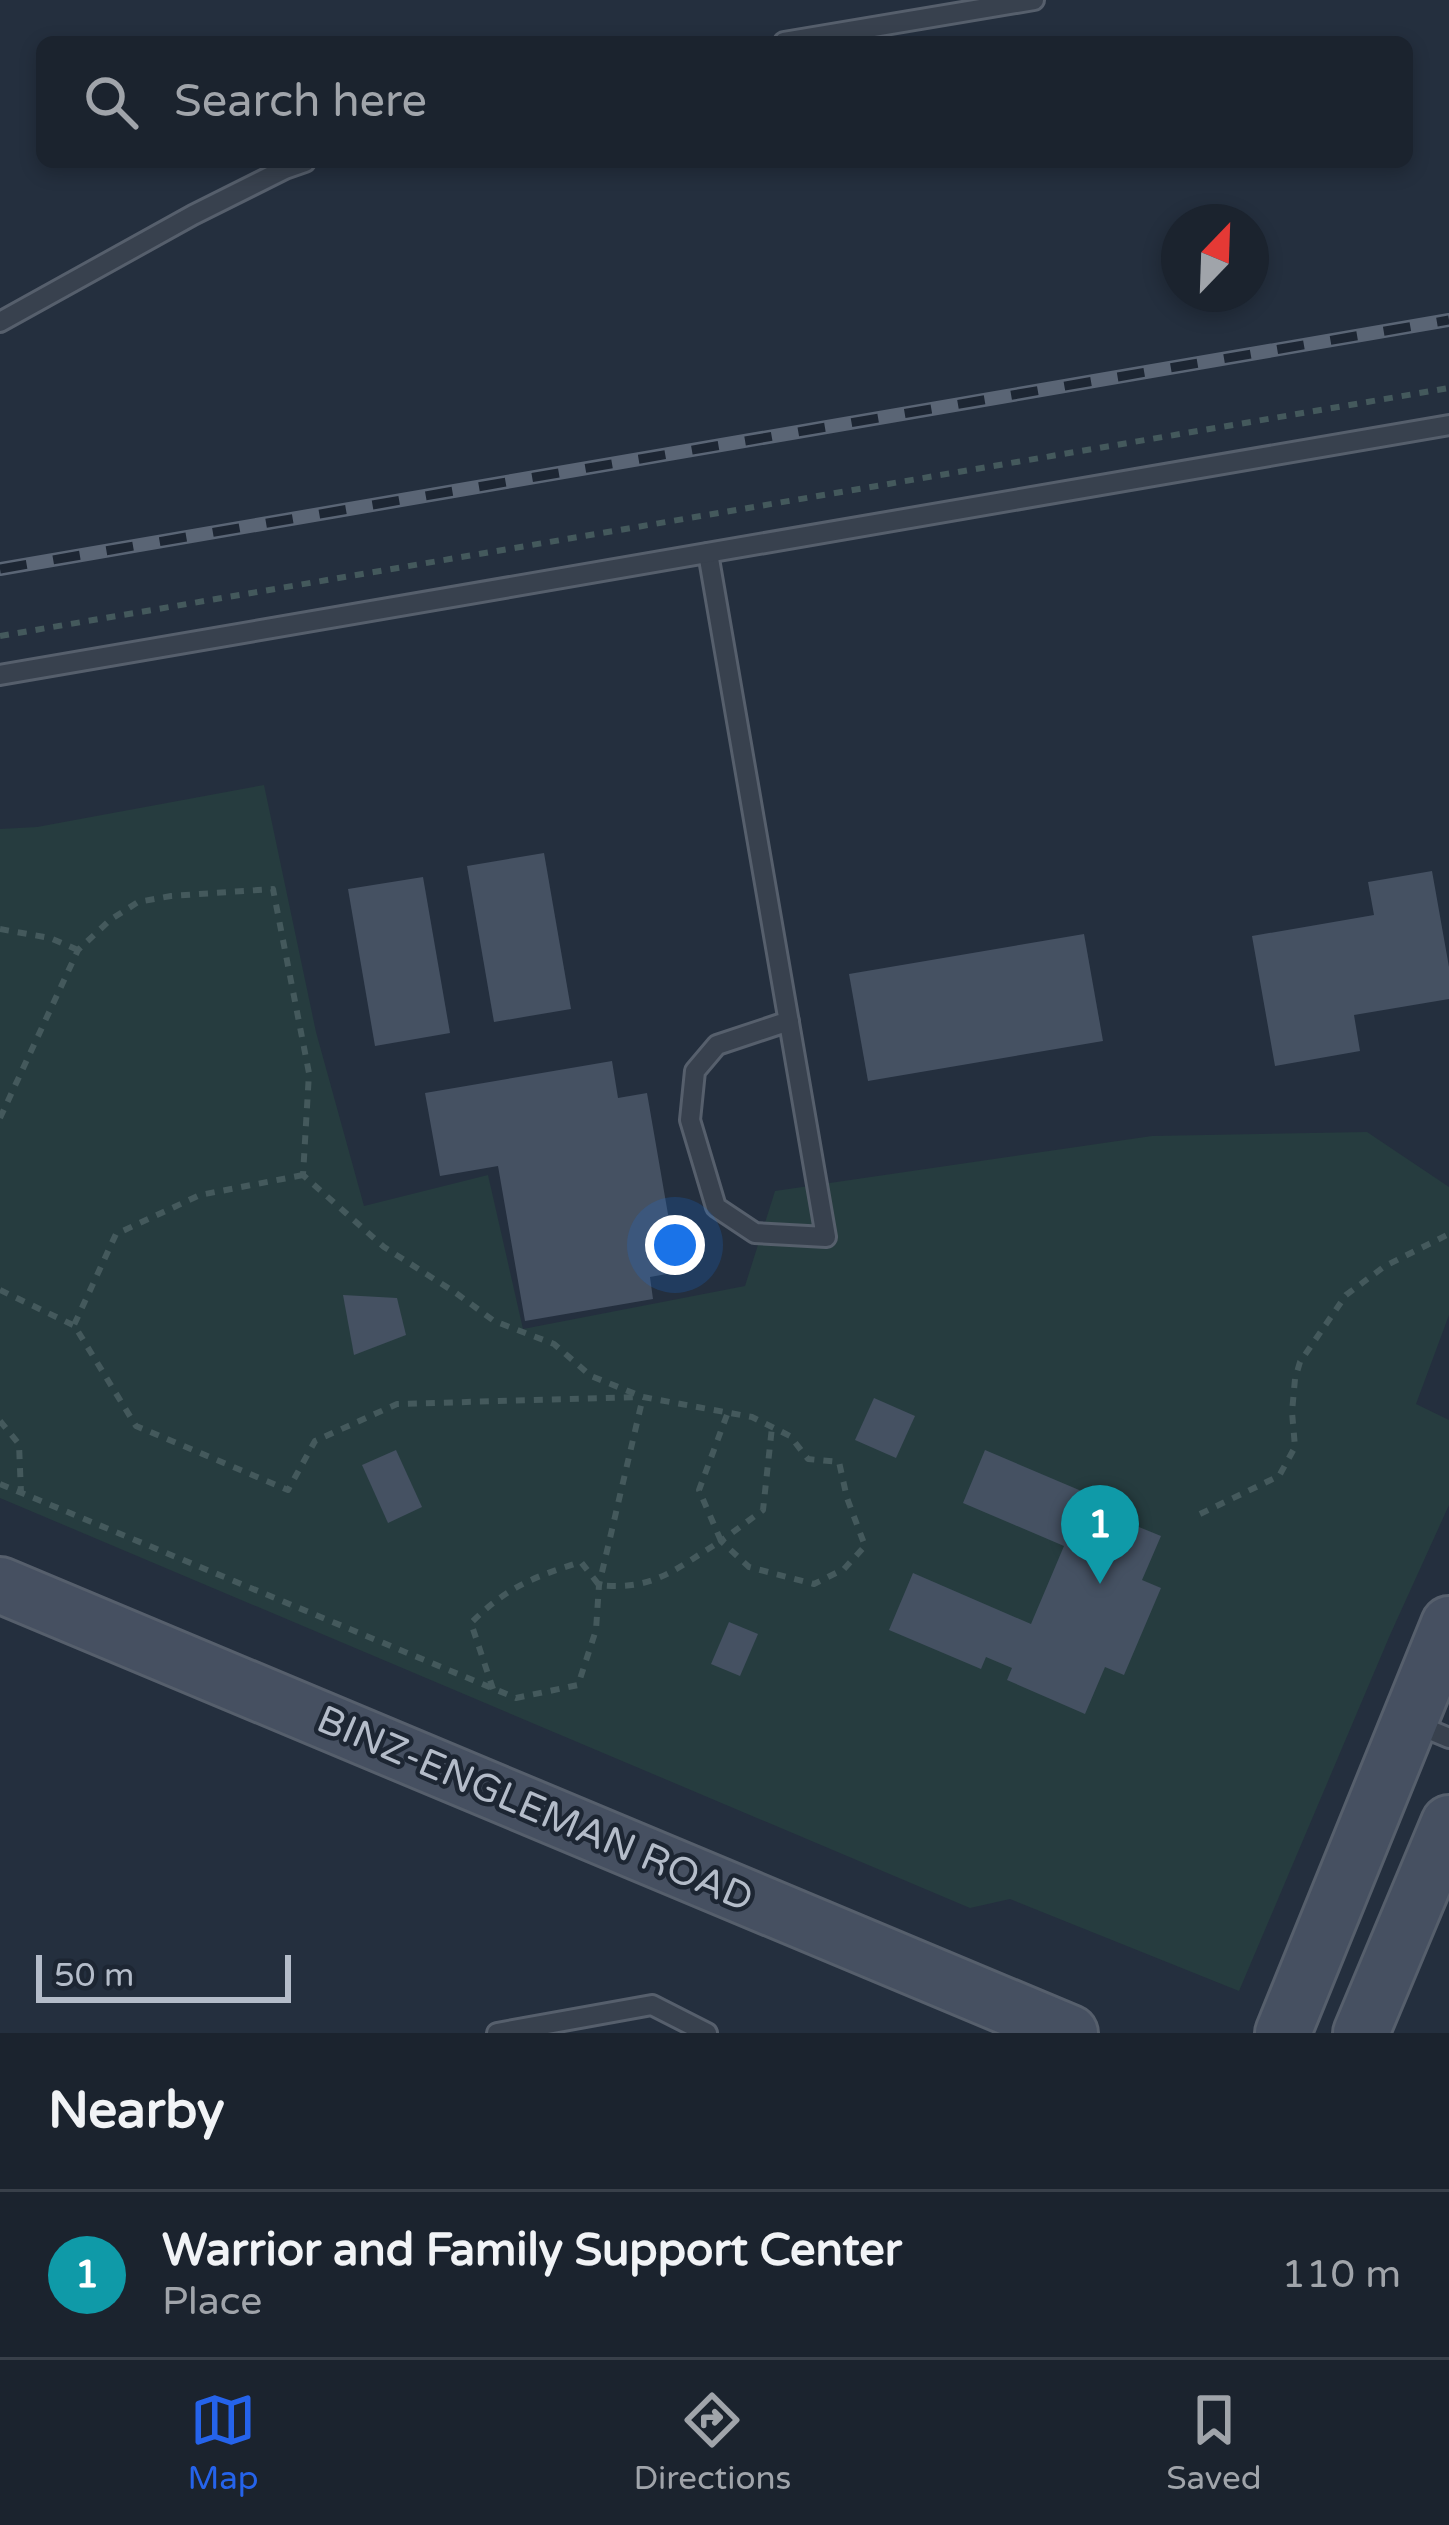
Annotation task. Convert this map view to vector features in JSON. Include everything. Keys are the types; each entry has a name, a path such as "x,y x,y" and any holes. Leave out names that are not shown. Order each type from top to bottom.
{"street":[{"name":"BINZ-ENGLEMAN ROAD","path":"0,1585 1070,2033"},
{"path":"1283,2033 1429,1729 1449,1624"},
{"path":"1374,2017 1449,1823"}],"lane":[{"path":"820,36 1034,0"},
{"path":"0,322 287,168"},
{"path":"0,674 1449,425"},
{"path":"708,553 789,1021 796,1065 826,1237 755,1233 716,1207 690,1120 695,1071 717,1045 789,1021"},
{"path":"497,2033 652,2005 707,2033"}],"path":[{"path":"0,637 1449,388"},
{"path":"0,1118 78,950 110,920 137,902 273,889 308,1072 303,1175"},
{"path":"0,929 50,938 78,950"},
{"path":"74,1325 116,1234 200,1195 303,1175"},
{"path":"303,1175 384,1247 494,1321 554,1345 591,1376 644,1397 728,1412 752,1417 790,1436 808,1459 839,1462 865,1546 844,1569 814,1584 749,1567 721,1541 699,1490 728,1412"},
{"path":"1200,1514 1279,1476 1295,1447 1292,1412 1300,1362 1346,1294 1385,1266 1449,1234"},
{"path":"0,1290 74,1325 136,1426 288,1490 315,1441 397,1403 644,1397"},
{"path":"0,1484 516,1698 578,1685 596,1630 599,1586 644,1397"},
{"path":"0,1421 19,1444 21,1493"},
{"path":"599,1586 654,1582 764,1510 772,1427"},
{"path":"493,1689 471,1623 530,1578 581,1562 599,1586"}],"green space":[{"path":"264,785 316,1032 364,1206 488,1175 523,1329 745,1286 775,1191 1152,1136 1367,1132 1449,1187 1449,1315 1416,1404 1449,1420 1449,1505 1239,1991 1010,1899 970,1908 0,1498 0,829 37,827"}],"building":[{"path":"544,853 571,1009 494,1022 467,866"},
{"path":"1432,871 1449,967 1449,999 1354,1015 1360,1051 1275,1066 1252,936 1374,915 1368,882"},
{"path":"423,877 450,1033 375,1046 348,889"},
{"path":"1084,934 1103,1041 868,1081 849,974"},
{"path":"612,1061 618,1098 647,1093 678,1272 650,1277 653,1299 525,1321 498,1166 440,1176 425,1093"},
{"path":"343,1295 397,1298 406,1335 354,1355"},
{"path":"874,1398 915,1416 896,1458 855,1440"},
{"path":"396,1450 422,1507 388,1523 362,1465"},
{"path":"985,1450 1138,1515 1134,1525 1161,1536 1142,1580 1161,1588 1124,1675 1105,1667 1085,1714 1007,1680 1012,1668 986,1657 981,1669 889,1630 913,1573 1031,1624 1064,1546 963,1503"},
{"path":"729,1622 758,1634 740,1676 711,1664"}],"railway":[{"path":"0,569 1449,320"}],"place":[{"name":"Warrior and Family Support Center","path":"1100,1584"}]}
